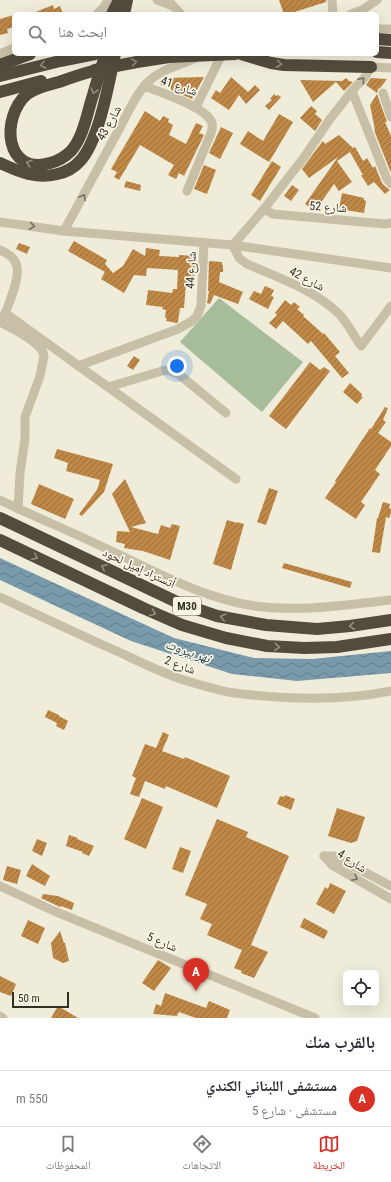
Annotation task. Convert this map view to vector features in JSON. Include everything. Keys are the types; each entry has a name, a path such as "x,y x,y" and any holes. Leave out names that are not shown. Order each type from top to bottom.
{"highway":[{"path":"113,12 119,0"},
{"path":"120,12 126,0"},
{"path":"124,12 126,0"},
{"path":"379,39 391,40"},
{"path":"379,52 391,53"},
{"path":"0,65 25,56"},
{"path":"0,76 85,56"},
{"path":"93,70 29,92 15,105 6,122 6,131 10,149 19,158 33,165 44,165 60,160 71,150 81,134 105,56"},
{"path":"0,163 22,172 41,176 63,172 80,162 86,154 96,131 115,56"},
{"path":"0,92 39,81 93,70 169,57 186,56"},
{"path":"248,56 284,65 370,67"},
{"name":"أتستراد إميل لحود","path":"0,518 168,598 216,616 266,625 317,628 350,626 391,620"},
{"name":"M30","path":"0,540 143,608 190,627 226,638 268,646 305,648 337,647 391,639"}],"street":[{"path":"99,12 108,0"},
{"path":"157,0 171,3 179,12"},
{"path":"332,0 333,12"},
{"path":"357,12 376,0"},
{"path":"379,29 391,30"},
{"path":"0,54 12,49"},
{"name":"شارع 43","path":"64,231 144,86 152,78 162,72 200,56"},
{"name":"شارع 41","path":"144,86 196,107 221,56"},
{"path":"233,245 264,210 352,91 366,78 370,67 391,68"},
{"path":"352,91 390,180"},
{"path":"383,93 391,117"},
{"path":"187,191 213,128 212,122 196,107"},
{"name":"شارع 52","path":"264,210 273,214 384,224 391,223"},
{"path":"0,222 64,231 233,245 391,268"},
{"name":"شارع 44","path":"78,366 178,329 186,325 197,316 202,299 204,243"},
{"name":"شارع 42","path":"233,245 239,258 247,264 311,293 327,304 340,316 361,346 391,306"},
{"path":"0,250 14,259 18,270 1,327 38,345 44,352 40,376 27,408 25,417 25,439 20,473 18,509"},
{"path":"5,313 236,479"},
{"path":"108,387 168,370 181,376 226,413"},
{"path":"0,500 77,534 193,589 223,598 254,605 289,609 324,608 391,600"},
{"name":"شارع 2","path":"0,597 158,670 187,681 233,693 289,697 333,697 376,694 391,691"},
{"name":"شارع 4","path":"391,886 334,856 324,856 332,865 391,899"},
{"name":"شارع 5","path":"0,886 54,911 315,1018"}],"green space":[{"path":"219,298 303,362 262,412 180,342"}],"water":[{"name":"نهر بيروت","path":"0,558 174,638 254,658 312,659 391,651 391,673 297,681 232,674 131,641 0,580"}],"building":[{"path":"279,0 326,0 326,2 294,12 283,12"},
{"path":"53,5 54,9 60,6 62,12 36,12"},
{"path":"12,16 12,28 7,29 8,33 0,35 0,19"},
{"path":"165,77 204,77 192,99 171,90 170,82 164,87 162,86 159,82"},
{"path":"231,77 248,92 255,85 260,90 246,104 239,95 229,110 211,98 216,90 220,93"},
{"path":"346,78 353,82 344,91 336,82 313,102 300,80 342,81"},
{"path":"371,78 387,79 378,89 377,93 366,85"},
{"path":"274,94 281,97 269,110 265,106 272,100 270,99"},
{"path":"377,94 387,122 385,122 391,136 391,173 374,130 370,105"},
{"path":"311,106 317,111 315,114 322,120 315,131 300,118"},
{"path":"145,111 160,121 163,116 169,119 168,122 173,125 169,135 186,144 196,123 203,126 199,133 204,135 184,176 179,173 176,179 168,175 174,165 140,145 119,180 114,177 117,172 111,169"},
{"path":"279,114 293,122 269,162 240,144 248,131 263,141"},
{"path":"221,127 233,133 220,159 209,153"},
{"path":"339,135 353,148 355,147 363,161 367,158 373,168 375,166 382,183 390,190 385,194 374,182 368,186 350,152 337,161 352,182 339,191 334,184 315,211 305,204 338,157 309,178 302,169 323,141 325,144"},
{"path":"272,161 281,167 260,201 251,195"},
{"path":"204,165 216,170 207,194 194,189"},
{"path":"126,181 141,185 140,191 124,187"},
{"path":"292,185 299,190 291,201 284,196"},
{"path":"342,193 364,198 366,201 364,213 339,209"},
{"path":"74,241 107,260 105,264 113,273 123,266 133,249 145,256 146,248 160,250 159,256 195,256 194,283 186,283 184,308 180,308 178,322 166,321 166,310 162,309 163,307 146,305 148,290 172,293 173,289 177,289 178,270 147,268 146,276 134,275 124,293 101,279 105,272 68,251"},
{"path":"19,243 30,247 27,254 16,249"},
{"path":"209,261 222,262 223,272 220,272 219,282 243,292 238,304 214,295 210,304 207,303 209,291"},
{"path":"265,286 274,290 271,296 274,297 268,309 249,299 254,291 261,294"},
{"path":"285,300 291,305 294,302 300,307 297,309 304,315 303,316 323,334 324,333 340,352 335,356 349,373 342,378 311,341 308,344 283,321 276,329 269,323 277,315 275,313"},
{"path":"134,356 140,360 133,370 127,366"},
{"path":"310,362 320,370 324,367 330,371 286,429 269,416"},
{"path":"350,383 362,394 361,396 363,397 357,404 343,392"},
{"path":"385,407 388,408 383,420 386,422 378,433 391,442 391,446 375,470 380,474 361,502 365,505 356,519 325,498"},
{"path":"57,449 113,464 104,492 82,516 79,514 97,490 100,480 66,471 68,463 54,458"},
{"path":"125,479 146,523 131,527 158,534 161,525 170,528 172,524 180,526 170,560 143,551 124,548 125,544 116,542 117,531 130,532 112,494"},
{"path":"39,484 74,499 65,519 31,504"},
{"path":"269,488 278,491 266,525 257,522"},
{"path":"383,502 390,504 389,508 391,509 391,513 389,518 386,517 380,553 372,552 377,518"},
{"path":"227,520 244,524 231,570 213,564"},
{"path":"284,563 352,582 350,588 282,568"},
{"path":"48,710 68,721 64,730 56,726 57,723 45,717"},
{"path":"163,732 169,735 162,751 184,759 185,757 230,776 217,808 166,786 165,789 145,781 139,797 130,794 136,778 132,776 145,744 156,748"},
{"path":"285,795 295,799 291,810 277,804 280,796 284,797"},
{"path":"142,798 163,807 146,849 124,839"},
{"path":"337,808 365,817 357,841 351,843 328,836"},
{"path":"217,819 248,832 246,837 289,856 251,945 268,952 254,978 241,973 242,971 234,968 242,950 207,935 212,924 200,919 207,904 185,895"},
{"path":"69,835 94,846 89,856 82,853 83,852 66,846"},
{"path":"37,839 47,843 42,856 32,851"},
{"path":"180,847 191,851 183,873 172,869"},
{"path":"32,864 50,876 45,886 26,876"},
{"path":"7,866 21,870 17,884 3,880"},
{"path":"330,883 346,891 334,914 316,904 325,887 328,889"},
{"path":"43,894 58,896 74,903 72,910 61,906 60,907 41,898"},
{"path":"304,918 328,931 324,939 300,927"},
{"path":"28,920 45,928 38,944 21,936"},
{"path":"60,931 65,943 69,961 63,963 53,958 51,943"},
{"path":"158,960 171,968 154,991 142,983"},
{"path":"0,976 16,984 11,996 0,992"},
{"path":"165,993 206,1008 209,1001 230,1010 227,1018 196,1018 179,1012 177,1016 153,1014 156,1004 161,1006"},
{"path":"58,1006 78,1018 51,1018"}],"place":[{"name":"مستشفى اللبناني الكندي","path":"196,991"}]}
